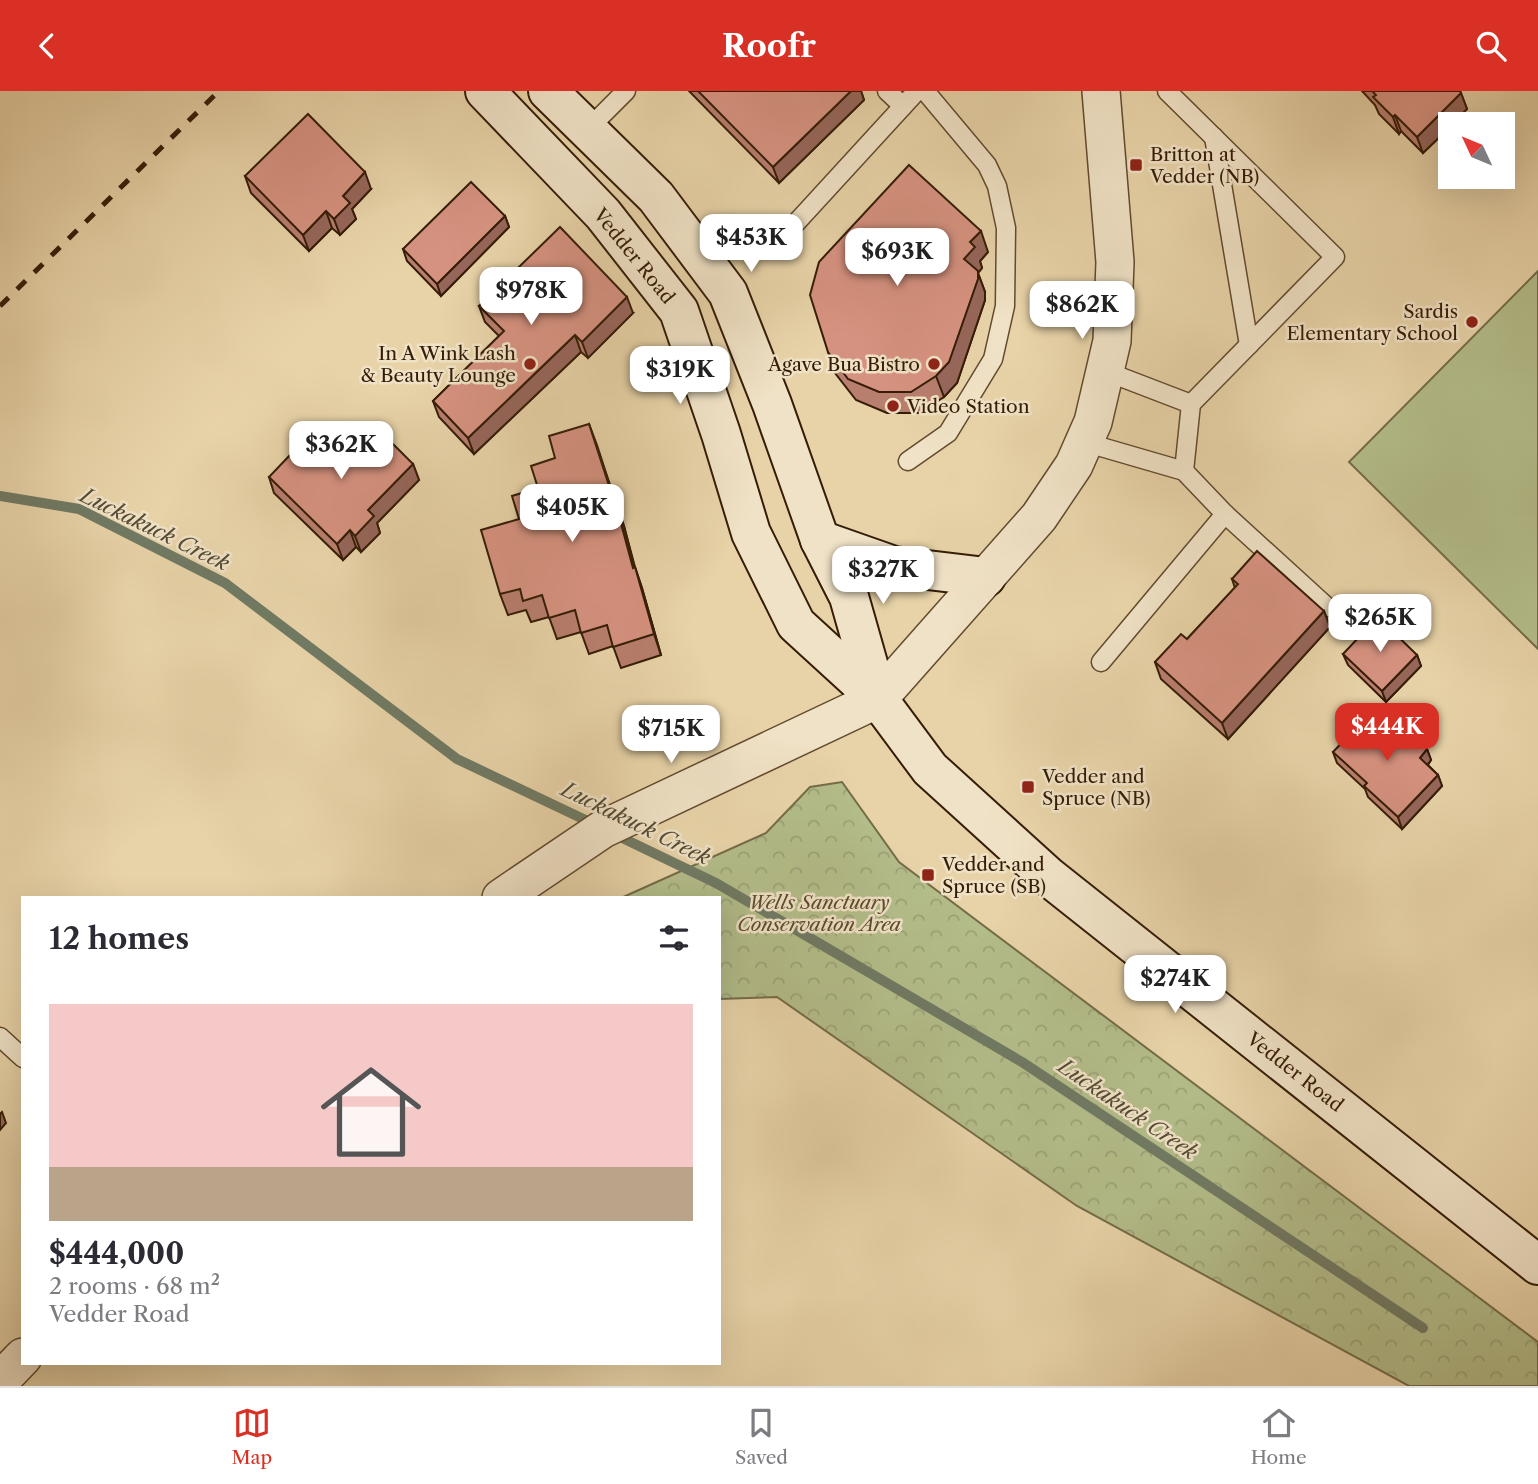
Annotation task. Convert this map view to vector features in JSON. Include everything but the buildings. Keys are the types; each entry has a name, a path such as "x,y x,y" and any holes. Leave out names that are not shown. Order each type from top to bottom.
{"main road":[{"name":"Vedder Road","path":"485,91 603,214 679,311 751,533 796,624 878,699 930,769 1049,877 1538,1265"},
{"name":"Vedder Road","path":"548,91 656,197 728,293 772,404 820,540 849,597 878,699"},
{"path":"820,540 894,566 986,577"}],"street":[{"path":"504,896 603,829 878,699 1039,517 1074,465 1093,422 1112,341 1115,262 1101,91"},
{"path":"0,1381 21,1359"}],"lane":[{"path":"587,129 626,91"},
{"path":"887,91 903,106"},
{"path":"774,248 917,91"},
{"path":"908,461 948,432 993,359 1005,306 1006,228 997,186 987,165 925,91"},
{"path":"1167,91 1335,257 1191,404 1184,471"},
{"path":"1214,137 1249,345"},
{"path":"1105,371 1191,404"},
{"path":"1084,442 1184,471 1225,514 1327,607"},
{"path":"1101,662 1225,514"},
{"path":"0,1037 21,1056"}],"green space":[{"path":"1538,271 1538,649 1349,462"},
{"name":"Wells Sanctuary Conservation Area","path":"842,782 899,862 1538,1342 1538,1386 1409,1386 1077,1206 777,997 721,999 721,896 625,896 766,833 810,787"}],"waterway":[{"name":"Luckakuck Creek","path":"0,496 79,509 225,583 457,759 596,825"},
{"name":"Luckakuck Creek","path":"614,834 716,883 1022,1062 1423,1328"}],"railway":[{"path":"0,306 219,91"}],"place":[{"name":"Britton at Vedder (NB)","path":"1136,165"},
{"name":"Sardis Elementary School","path":"1472,322"},
{"name":"In A Wink Lash & Beauty Lounge","path":"530,364"},
{"name":"Agave Bua Bistro","path":"934,364"},
{"name":"Video Station","path":"893,406"},
{"name":"Vedder and Spruce (NB)","path":"1028,787"},
{"name":"Vedder and Spruce (SB)","path":"928,875"}]}
